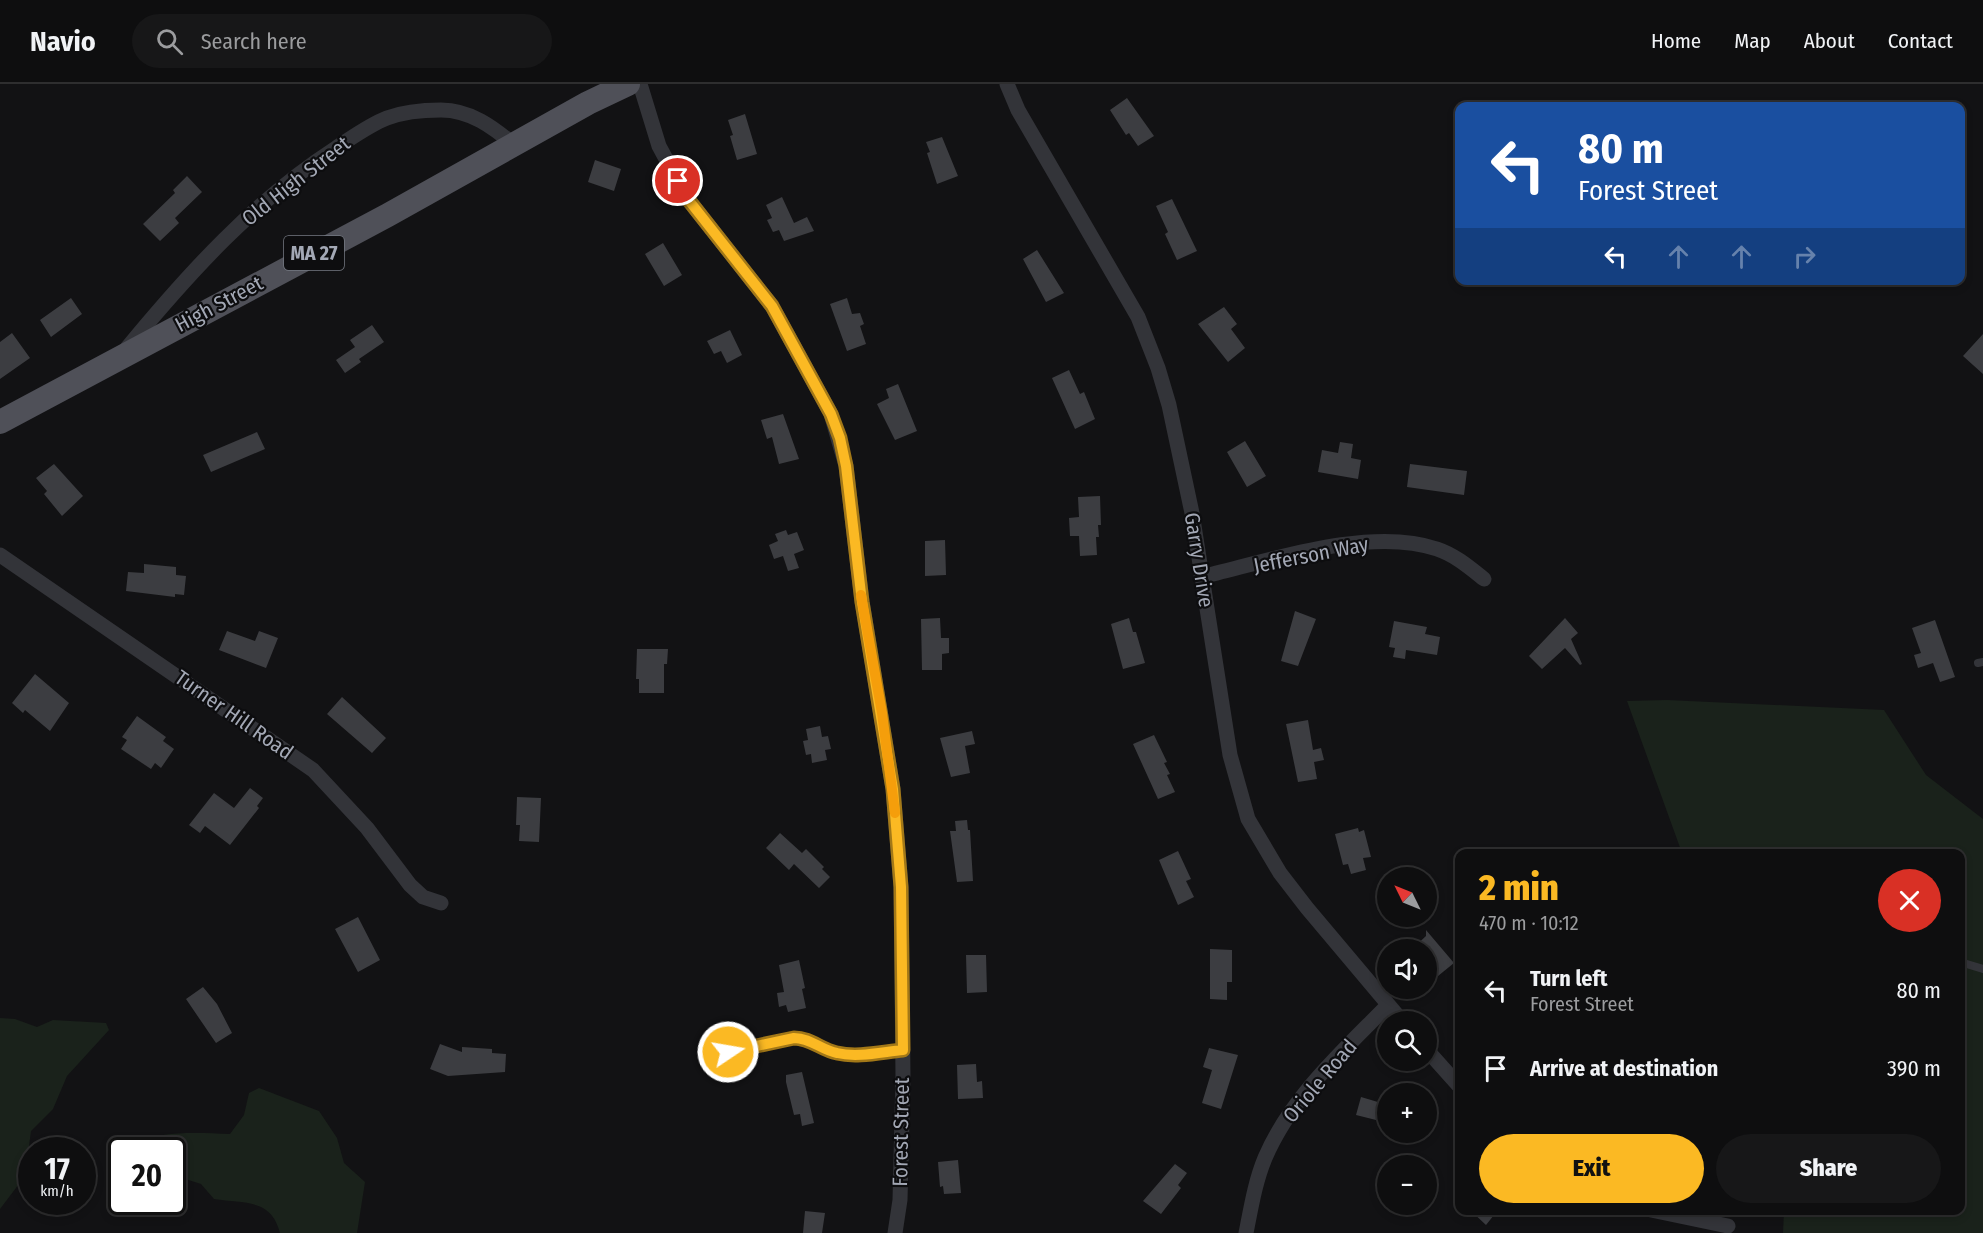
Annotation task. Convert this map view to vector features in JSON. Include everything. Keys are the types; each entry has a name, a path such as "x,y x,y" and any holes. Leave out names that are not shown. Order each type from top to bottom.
{"main road":[{"name":"High Street","path":"0,422 628,84"}],"street":[{"name":"Forest Street","path":"640,84 659,146 687,198 772,306 831,414 840,438 846,466 862,602 893,789 901,887 903,1050 900,1200 895,1233"},
{"name":"Garry Drive","path":"1007,84 1018,110 1138,317 1158,368 1170,405 1192,513 1230,755 1248,819 1280,873 1393,1011"},
{"name":"Old High Street","path":"122,355 176,290 222,240 268,198 319,159 364,129 389,117 443,110 464,114 489,125 514,145"},
{"name":"Jefferson Way","path":"1201,577 1354,542 1390,542 1436,548 1457,558 1484,579"},
{"name":"Turner Hill Road","path":"0,555 313,770 367,828 410,885 423,897 441,903"},
{"name":"Oriole Road","path":"1246,1233 1257,1181 1282,1125 1309,1088 1388,1005"},
{"path":"1437,1061 1455,1081"},
{"path":"1675,1215 1728,1226"}],"lane":[{"path":"1965,964 1983,969"},
{"path":"728,1052 794,1038 803,1038 827,1050 849,1055 903,1050"}],"shaded area":[{"path":"1667,700 1884,710 1926,775 1983,819 1983,1233 1783,1233 1784,1215 1965,1215 1965,849 1681,849 1627,701"},
{"path":"0,1018 15,1019 37,1027 53,1020 106,1023 109,1030 67,1076 53,1109 31,1131 30,1137 18,1137 18,1185 0,1209"},
{"path":"259,1088 319,1111 337,1138 344,1163 365,1182 357,1233 280,1233 276,1222 263,1208 246,1203 214,1199 201,1184 186,1179 186,1137 153,1137 180,1133 230,1134 244,1115 249,1093"}],"building":[{"path":"1127,98 1154,136 1138,146 1129,133 1126,135 1110,110"},
{"path":"745,114 757,154 737,160 728,120"},
{"path":"942,137 958,176 937,184 927,153 930,152 926,142"},
{"path":"595,160 621,169 614,191 588,182"},
{"path":"187,176 202,192 175,218 179,223 160,241 143,224 175,193 173,190"},
{"path":"782,197 794,223 807,217 814,231 784,241 779,230 773,232 767,220 772,218 766,205"},
{"path":"1172,199 1197,251 1177,260 1156,206"},
{"path":"663,243 682,275 664,286 645,254"},
{"path":"1037,250 1064,293 1046,302 1023,259"},
{"path":"71,298 82,314 51,337 40,320"},
{"path":"847,298 852,314 860,313 864,324 860,326 866,344 847,351 830,304"},
{"path":"1224,307 1237,324 1231,329 1245,348 1228,362 1198,324"},
{"path":"372,325 384,342 359,359 361,362 345,373 336,360 355,347 350,340"},
{"path":"730,330 742,355 727,363 721,351 714,354 707,341"},
{"path":"12,333 30,358 0,379 0,342"},
{"path":"1983,334 1983,374 1963,356"},
{"path":"1069,370 1080,394 1084,392 1095,419 1075,429 1052,378"},
{"path":"898,384 917,431 895,440 877,404 889,398 886,389"},
{"path":"783,414 799,459 779,464 772,437 767,439 761,420"},
{"path":"257,432 265,449 211,472 203,455"},
{"path":"1245,441 1266,476 1247,487 1227,452"},
{"path":"1340,442 1353,444 1351,458 1361,460 1358,479 1318,472 1322,450 1338,453"},
{"path":"54,464 83,496 62,516 44,494 47,491 36,478"},
{"path":"1410,464 1467,471 1464,495 1407,487"},
{"path":"1100,496 1101,525 1098,525 1099,537 1096,537 1097,555 1080,556 1079,536 1070,536 1069,518 1079,517 1078,497"},
{"path":"786,530 788,535 797,532 804,550 794,554 799,568 788,571 783,556 774,559 769,545 778,541 775,534"},
{"path":"945,540 946,575 925,576 925,541"},
{"path":"144,564 176,567 176,575 186,576 184,595 175,594 175,597 126,591 128,572 144,573"},
{"path":"1295,611 1316,619 1298,666 1281,661"},
{"path":"940,618 941,638 949,638 949,653 942,654 942,670 922,670 921,619"},
{"path":"1129,618 1133,632 1136,632 1145,663 1123,669 1111,624"},
{"path":"1565,618 1578,633 1571,639 1582,664 1580,665 1565,648 1542,669 1529,656"},
{"path":"1935,620 1955,677 1940,682 1933,663 1918,668 1914,655 1921,653 1912,628"},
{"path":"1394,621 1427,627 1425,634 1440,637 1437,655 1406,650 1405,659 1393,657 1395,648 1389,647"},
{"path":"227,631 255,641 259,631 278,638 266,668 219,650"},
{"path":"637,649 668,649 667,664 664,664 664,693 639,693 639,679 636,679"},
{"path":"35,674 69,703 50,731 25,710 23,713 12,703"},
{"path":"342,697 386,738 372,753 327,714"},
{"path":"137,716 166,737 163,741 174,749 161,768 155,763 151,769 121,749 127,740 122,737"},
{"path":"1308,720 1313,750 1321,748 1324,760 1314,762 1317,779 1298,782 1286,724"},
{"path":"820,726 822,737 828,736 831,749 825,750 827,760 812,763 811,754 806,755 803,741 808,740 806,729"},
{"path":"972,731 975,744 965,746 970,773 951,777 940,738"},
{"path":"1154,735 1167,762 1164,763 1170,774 1167,775 1175,792 1158,799 1133,744"},
{"path":"250,788 263,798 257,806 259,808 230,845 205,826 200,833 189,825 214,793 234,808"},
{"path":"517,797 541,798 539,842 519,841 520,825 516,825"},
{"path":"967,820 968,830 970,830 973,881 957,882 950,831 956,831 955,821"},
{"path":"1358,828 1359,832 1364,830 1371,857 1363,858 1366,870 1351,874 1348,864 1343,865 1335,834"},
{"path":"780,833 802,853 806,849 824,867 822,869 830,877 819,888 794,864 789,870 766,848"},
{"path":"1178,851 1191,879 1186,881 1194,897 1178,905 1159,860"},
{"path":"358,917 380,960 358,972 335,929"},
{"path":"1426,930 1434,939 1423,939 1426,936"},
{"path":"1437,943 1454,963 1437,975"},
{"path":"1210,949 1232,950 1232,982 1227,982 1227,1000 1210,999"},
{"path":"966,955 986,955 987,992 967,993"},
{"path":"799,960 805,988 802,989 806,1008 788,1012 786,1005 779,1007 777,993 784,992 779,965"},
{"path":"203,987 217,1004 232,1033 216,1043 186,999"},
{"path":"440,1044 462,1052 462,1047 492,1049 492,1053 506,1054 505,1072 448,1076 430,1069"},
{"path":"1209,1048 1238,1055 1221,1109 1202,1103 1212,1070 1203,1067"},
{"path":"976,1064 977,1082 982,1081 983,1098 958,1099 957,1065"},
{"path":"802,1072 814,1123 802,1126 800,1114 794,1115 786,1075"},
{"path":"1361,1097 1377,1102 1377,1120 1356,1115"},
{"path":"958,1160 961,1193 944,1194 943,1186 940,1187 938,1162"},
{"path":"1175,1164 1187,1173 1178,1185 1181,1188 1161,1214 1143,1201"},
{"path":"805,1211 825,1213 822,1233 803,1233"},
{"path":"1475,1215 1494,1215 1486,1225"}],"slow traffic":[{"path":"861,595 882,713 895,813"}],"route":[{"path":"678,181 687,198 772,306 831,414 840,438 846,466 862,602 893,789 901,887 903,1050 849,1055 827,1050 803,1038 794,1038 728,1052"}]}
